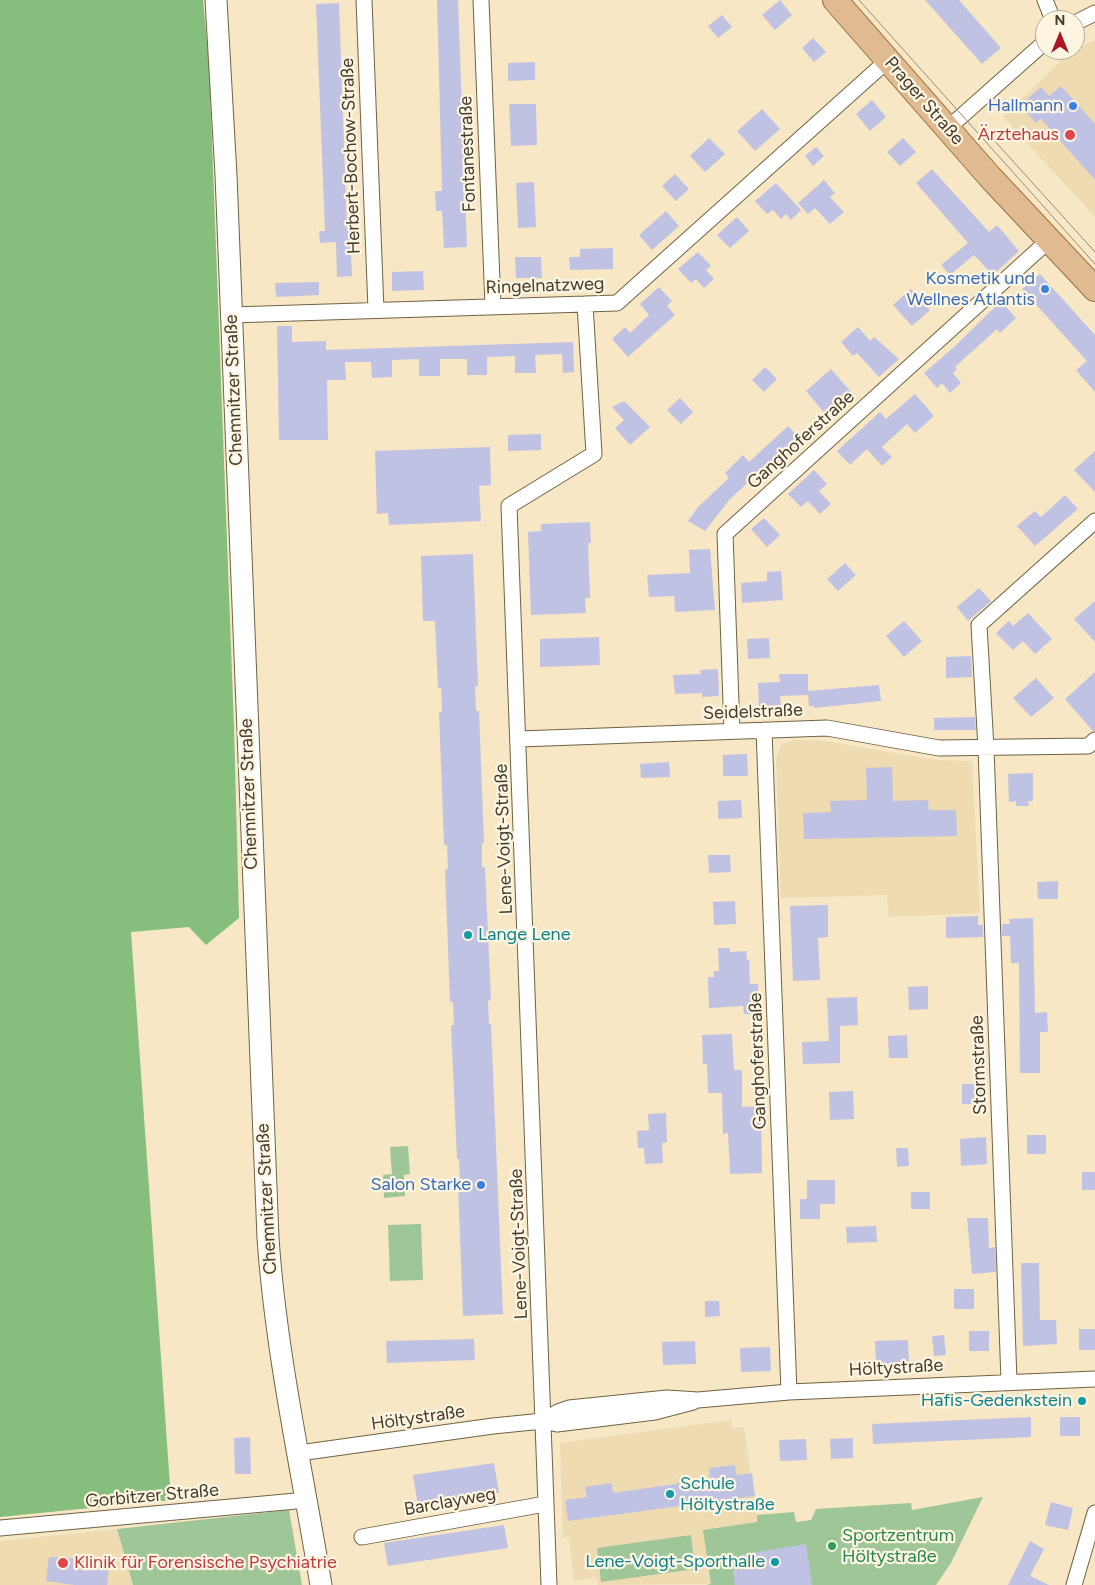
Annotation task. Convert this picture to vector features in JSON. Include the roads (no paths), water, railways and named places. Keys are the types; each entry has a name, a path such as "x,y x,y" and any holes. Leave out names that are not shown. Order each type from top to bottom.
{"main road":[{"name":"Chemnitzer Straße","path":"216,0 231,316 270,1271 321,1585"},
{"name":"Prager Straße","path":"835,0 1048,241 1095,288"}],"street":[{"name":"Herbert-Bochow-Straße","path":"364,0 376,310"},
{"name":"Fontanestraße","path":"481,0 493,307"},
{"path":"948,129 1035,51"},
{"name":"Ringelnatzweg","path":"231,316 617,302 888,60"},
{"name":"Ganghoferstraße","path":"732,731 725,534 1048,241"},
{"name":"Lene-Voigt-Straße","path":"543,1421 509,506 594,454 585,304"},
{"name":"Stormstraße","path":"1009,1381 986,748 979,625 1095,521"},
{"name":"Seidelstraße","path":"519,739 827,728 939,748 1088,746 1095,740"},
{"name":"Ganghoferstraße","path":"764,730 789,1392"},
{"name":"Höltystraße","path":"299,1453 543,1421 557,1424 655,1412 686,1406 698,1400 789,1392 1009,1381 1095,1379"},
{"path":"543,1421 549,1585"},
{"name":"Gorbitzer Straße","path":"0,1528 307,1500"},
{"name":"Barclayweg","path":"362,1537 545,1504"},
{"path":"1074,1585 1095,1512"}],"tram line":[{"path":"859,0 1095,264"},
{"path":"983,128 1095,252"}],"place":[{"name":"Hallmann","path":"1073,106"},
{"name":"Ärztehaus","path":"1070,135"},
{"name":"Kosmetik und Wellnes Atlantis","path":"1045,289"},
{"name":"Lange Lene","path":"468,935"},
{"name":"Salon Starke","path":"481,1185"},
{"name":"Hafis-Gedenkstein","path":"1082,1401"},
{"name":"Schule Höltystraße","path":"670,1494"},
{"name":"Sportzentrum Höltystraße","path":"832,1546"},
{"name":"Lene-Voigt-Sporthalle","path":"775,1562"},
{"name":"Klinik für Forensische Psychiatrie","path":"63,1563"}]}
